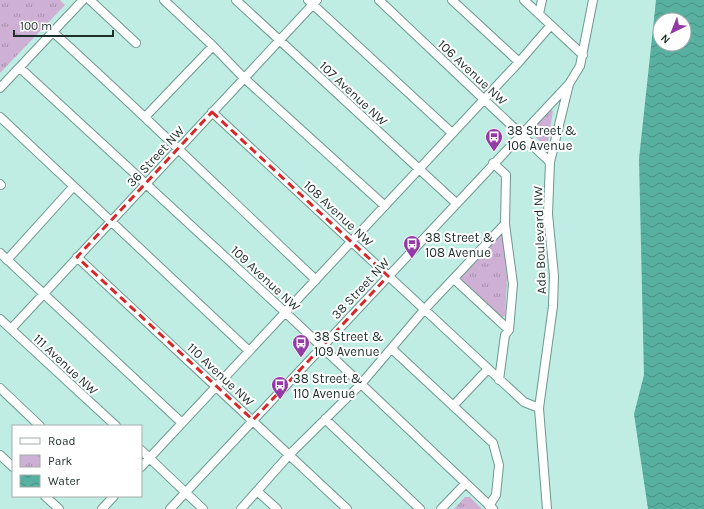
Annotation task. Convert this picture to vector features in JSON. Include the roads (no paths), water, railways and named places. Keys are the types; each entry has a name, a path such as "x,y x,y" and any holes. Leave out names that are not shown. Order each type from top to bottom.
{"street":[{"path":"0,88 83,0"},
{"path":"90,0 136,43"},
{"path":"164,0 213,46 244,78 385,206"},
{"name":"107 Avenue NW","path":"236,0 456,203"},
{"name":"106 Avenue NW","path":"379,0 550,162"},
{"path":"452,0 519,62"},
{"path":"524,0 583,55"},
{"path":"539,14 542,0"},
{"name":"Ada Boulevard NW","path":"547,509 539,408 548,349 554,283 548,214 550,162 569,84 580,66 583,55 593,0"},
{"path":"313,1 452,133"},
{"name":"36 Street NW","path":"11,329 280,40 313,1"},
{"path":"142,466 519,62 551,25"},
{"path":"53,32 146,116 178,149 316,280"},
{"path":"146,116 213,46"},
{"name":"109 Avenue NW","path":"20,68 322,346 465,484 491,507"},
{"name":"38 Street NW","path":"170,509 493,163 569,84"},
{"name":"108 Avenue NW","path":"212,112 524,402 539,408"},
{"path":"0,117 249,351"},
{"path":"493,163 506,175 505,224 513,284 509,330 505,335 500,380"},
{"path":"7,260 73,187"},
{"path":"241,509 289,455 361,384 424,310 505,224"},
{"path":"0,253 182,423"},
{"name":"110 Avenue NW","path":"77,257 217,386 347,509"},
{"path":"454,279 509,330"},
{"name":"111 Avenue NW","path":"0,319 115,425"},
{"path":"392,349 493,443 499,465 496,495 491,507"},
{"path":"453,406 488,369"},
{"path":"0,388 39,425"},
{"path":"325,419 420,509"},
{"path":"142,451 203,509"},
{"path":"0,455 12,466"},
{"path":"441,509 465,484"},
{"path":"257,491 277,509"},
{"path":"46,497 59,509"},
{"path":"102,509 113,497"}],"water":[{"path":"656,0 704,0 704,509 648,509 634,414 644,375 639,159 652,37 652,52 692,52 692,12 655,12"}],"place":[{"name":"38 Street & 106 Avenue","path":"494,152"},
{"name":"38 Street & 108 Avenue","path":"412,259"},
{"name":"38 Street & 109 Avenue","path":"301,358"},
{"name":"38 Street & 110 Avenue","path":"280,400"}]}
